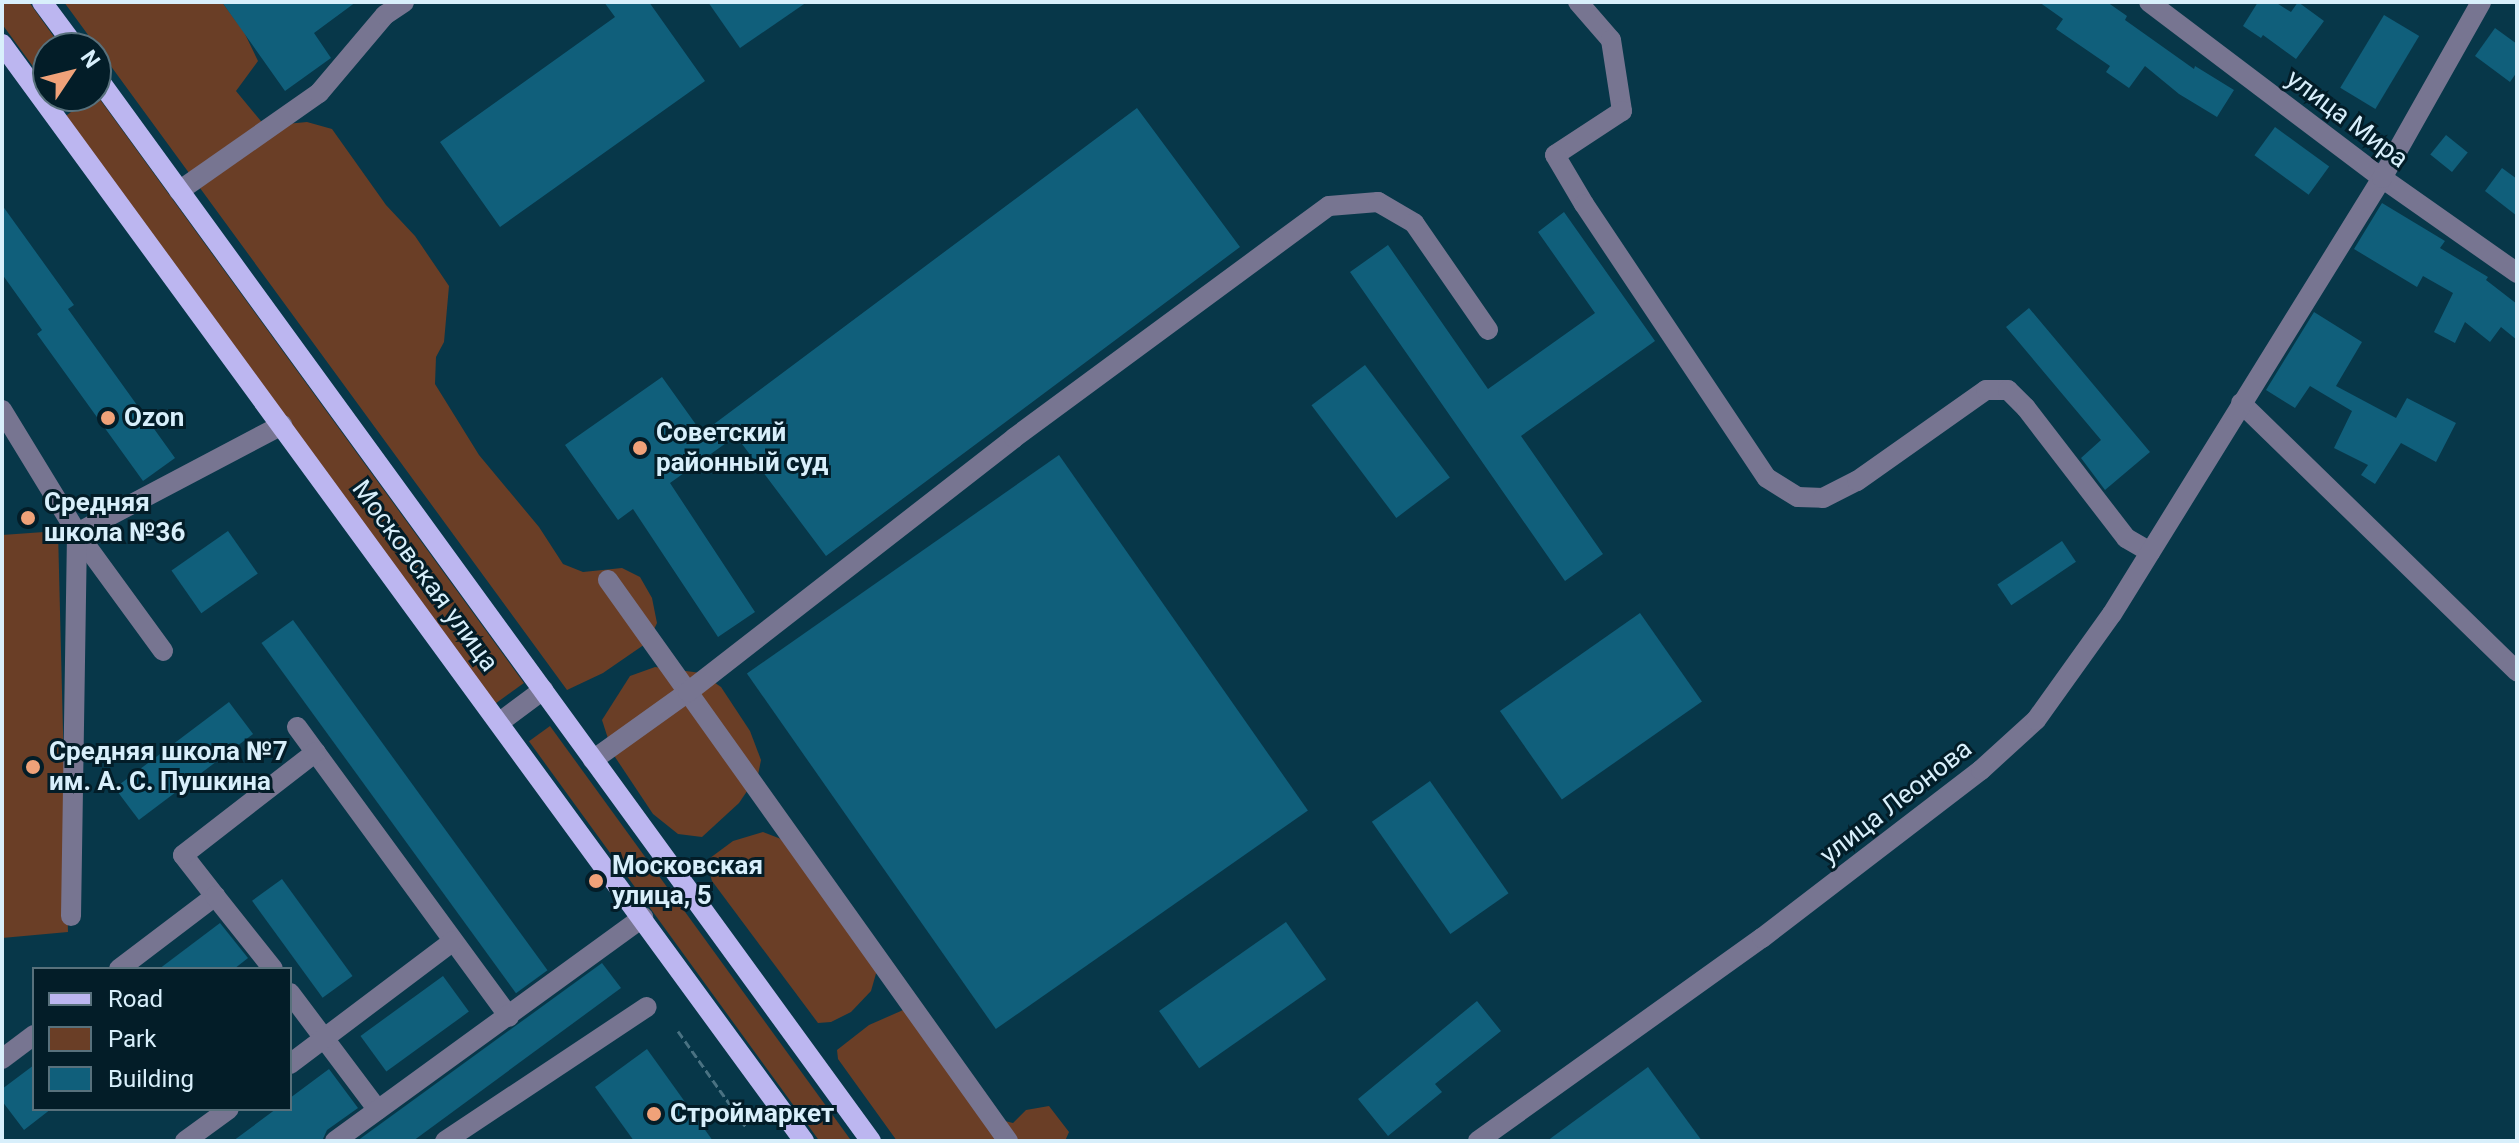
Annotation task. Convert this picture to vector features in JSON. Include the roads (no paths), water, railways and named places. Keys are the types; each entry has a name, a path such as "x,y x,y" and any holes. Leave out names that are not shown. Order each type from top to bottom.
{"main road":[{"path":"42,2 64,32"},
{"name":"Московская улица","path":"2,44 804,1141"},
{"name":"Московская улица","path":"112,98 871,1141"}],"street":[{"path":"179,191 319,93 385,15 404,2"},
{"path":"1578,2 1611,40 1622,111 1555,155 1584,204 1767,478 1798,497 1823,498 1857,481 1986,390 2008,390 2026,408 2126,538 2150,552"},
{"name":"улица Мира","path":"2149,2 2382,178 2517,273"},
{"name":"улица Леонова","path":"1478,1141 1762,938 1981,770 2036,720 2077,666 2150,552 2382,178 2481,2"},
{"path":"593,760 688,692 1014,438 1329,206 1378,202 1414,223 1488,330"},
{"path":"2243,400 2517,671"},
{"path":"2,410 77,533 163,651"},
{"path":"77,533 282,425"},
{"path":"71,916 77,533"},
{"path":"608,580 1008,1141"},
{"path":"500,722 543,690"},
{"path":"297,727 509,1017"},
{"path":"271,967 183,855 316,752"},
{"path":"122,967 215,896"},
{"path":"335,1141 643,917"},
{"path":"292,1063 453,941"},
{"path":"292,996 378,1110"},
{"path":"445,1141 647,1007"},
{"path":"2,1059 32,1036"},
{"path":"185,1141 226,1111"}],"place":[{"name":"Ozon","path":"108,418"},
{"name":"Советский районный суд","path":"640,448"},
{"name":"Средняя школа №36","path":"28,518"},
{"name":"Средняя школа №7 им. А. С. Пушкина","path":"33,767"},
{"name":"Московская улица, 5","path":"596,881"},
{"name":"Строймаркет","path":"654,1114"}]}
